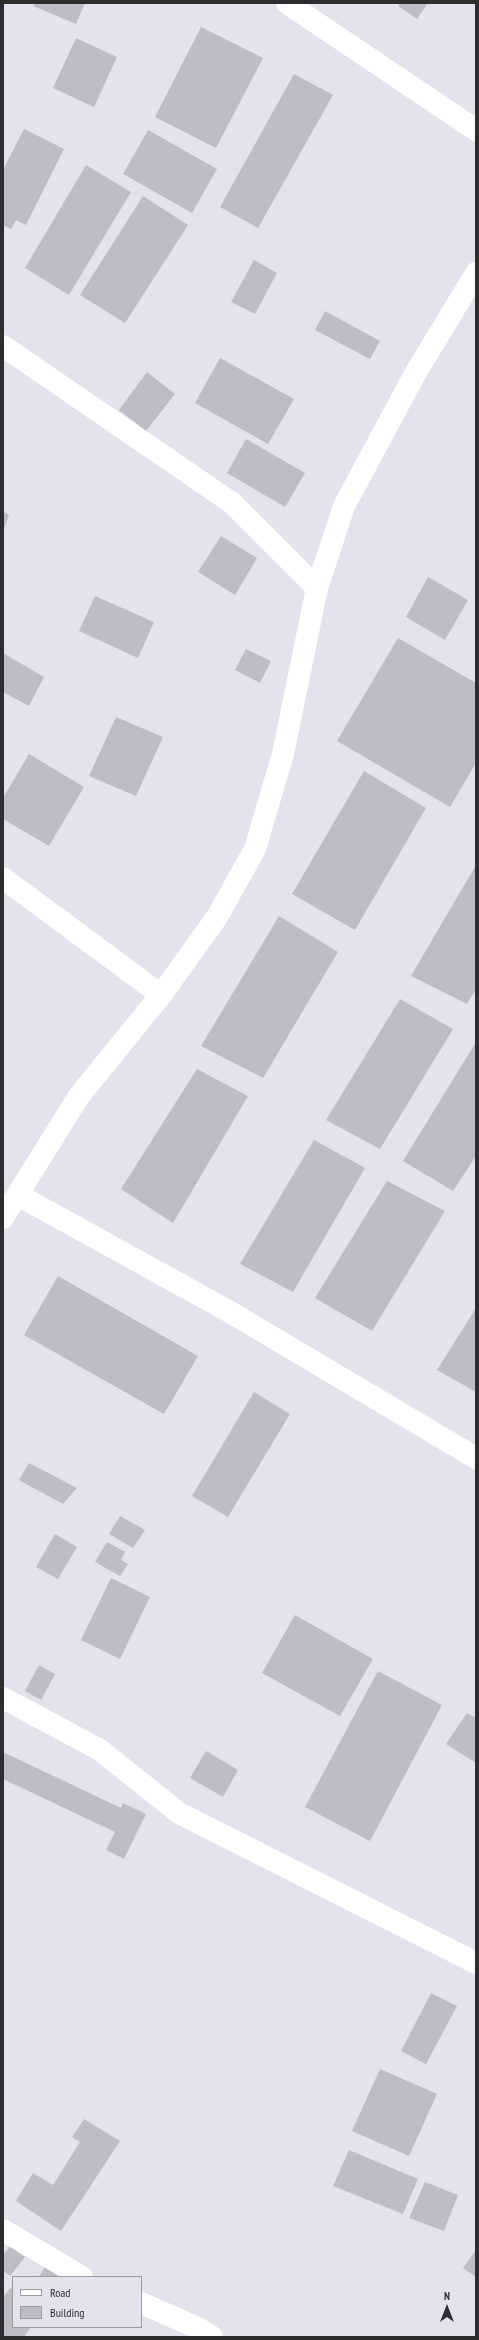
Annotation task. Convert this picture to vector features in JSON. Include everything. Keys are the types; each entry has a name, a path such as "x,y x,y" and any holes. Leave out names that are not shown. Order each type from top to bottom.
{"street":[{"path":"287,3 476,130"},
{"path":"3,1218 79,1096 160,995 217,917 255,849 283,754 318,588 344,506 415,374 476,273"},
{"path":"3,346 232,503 318,588"},
{"path":"3,878 160,995"},
{"path":"18,1195 230,1312 476,1458"},
{"path":"3,1698 100,1750 179,1812 476,1963"},
{"path":"3,2230 80,2276"},
{"path":"142,2302 198,2328 212,2337"}],"building":[{"path":"35,3 85,3 76,24 33,6"},
{"path":"400,3 428,3 417,19 398,6"},
{"path":"201,27 263,58 216,148 155,117"},
{"path":"76,38 117,57 94,107 53,88"},
{"path":"294,74 333,95 258,228 220,207"},
{"path":"24,129 64,149 26,225 16,220 11,229 3,225 3,170"},
{"path":"148,130 217,169 192,213 123,174"},
{"path":"86,165 131,192 69,295 25,268"},
{"path":"143,196 188,225 125,323 80,295"},
{"path":"254,260 277,273 255,314 231,302"},
{"path":"325,311 380,341 370,359 315,330"},
{"path":"220,358 294,399 268,444 195,403"},
{"path":"147,372 175,394 146,431 119,410"},
{"path":"246,439 305,473 285,507 227,473"},
{"path":"3,512 9,515 3,531"},
{"path":"221,536 257,558 235,595 198,572"},
{"path":"428,577 468,600 445,640 406,617"},
{"path":"95,596 154,622 138,658 79,631"},
{"path":"398,638 476,683 476,763 450,807 337,741"},
{"path":"246,649 271,661 260,683 235,670"},
{"path":"3,653 44,677 29,706 3,692"},
{"path":"116,717 163,737 136,796 89,776"},
{"path":"29,754 84,787 49,846 3,819 3,798"},
{"path":"364,771 426,808 355,930 292,894"},
{"path":"476,865 476,989 467,1004 411,976"},
{"path":"279,916 338,952 263,1078 201,1046"},
{"path":"400,999 453,1029 380,1149 326,1120"},
{"path":"476,1042 476,1156 453,1191 403,1161"},
{"path":"197,1069 248,1096 173,1223 121,1189"},
{"path":"314,1140 365,1168 293,1292 240,1264"},
{"path":"387,1181 445,1211 372,1331 315,1298"},
{"path":"58,1276 198,1356 164,1414 24,1335"},
{"path":"476,1308 476,1392 437,1370"},
{"path":"254,1392 290,1414 228,1517 192,1496"},
{"path":"29,1463 77,1488 63,1504 19,1480"},
{"path":"120,1516 145,1530 133,1548 109,1534"},
{"path":"55,1534 77,1547 58,1579 36,1567"},
{"path":"107,1542 125,1552 121,1560 128,1564 120,1576 95,1562"},
{"path":"111,1578 150,1597 120,1659 81,1640"},
{"path":"295,1615 373,1659 340,1716 262,1673"},
{"path":"39,1665 55,1674 41,1700 25,1691"},
{"path":"378,1671 442,1705 370,1841 305,1807"},
{"path":"467,1713 476,1718 476,1763 446,1744"},
{"path":"206,1751 238,1770 223,1797 190,1778"},
{"path":"3,1752 121,1808 123,1803 146,1814 124,1859 106,1850 115,1832 3,1779"},
{"path":"431,1993 457,2006 426,2064 401,2051"},
{"path":"380,2069 437,2094 409,2156 352,2131"},
{"path":"84,2119 120,2141 61,2231 16,2201 33,2173 53,2185 80,2142 72,2137"},
{"path":"349,2150 418,2179 403,2214 333,2186"},
{"path":"425,2182 458,2195 444,2231 409,2218"},
{"path":"10,2246 25,2257 10,2276 3,2271 3,2255"},
{"path":"476,2250 476,2277 463,2268"},
{"path":"46,2265 61,2276 40,2276"},
{"path":"10,2288 12,2289 12,2328 30,2328 24,2337 3,2337 3,2298"}]}
